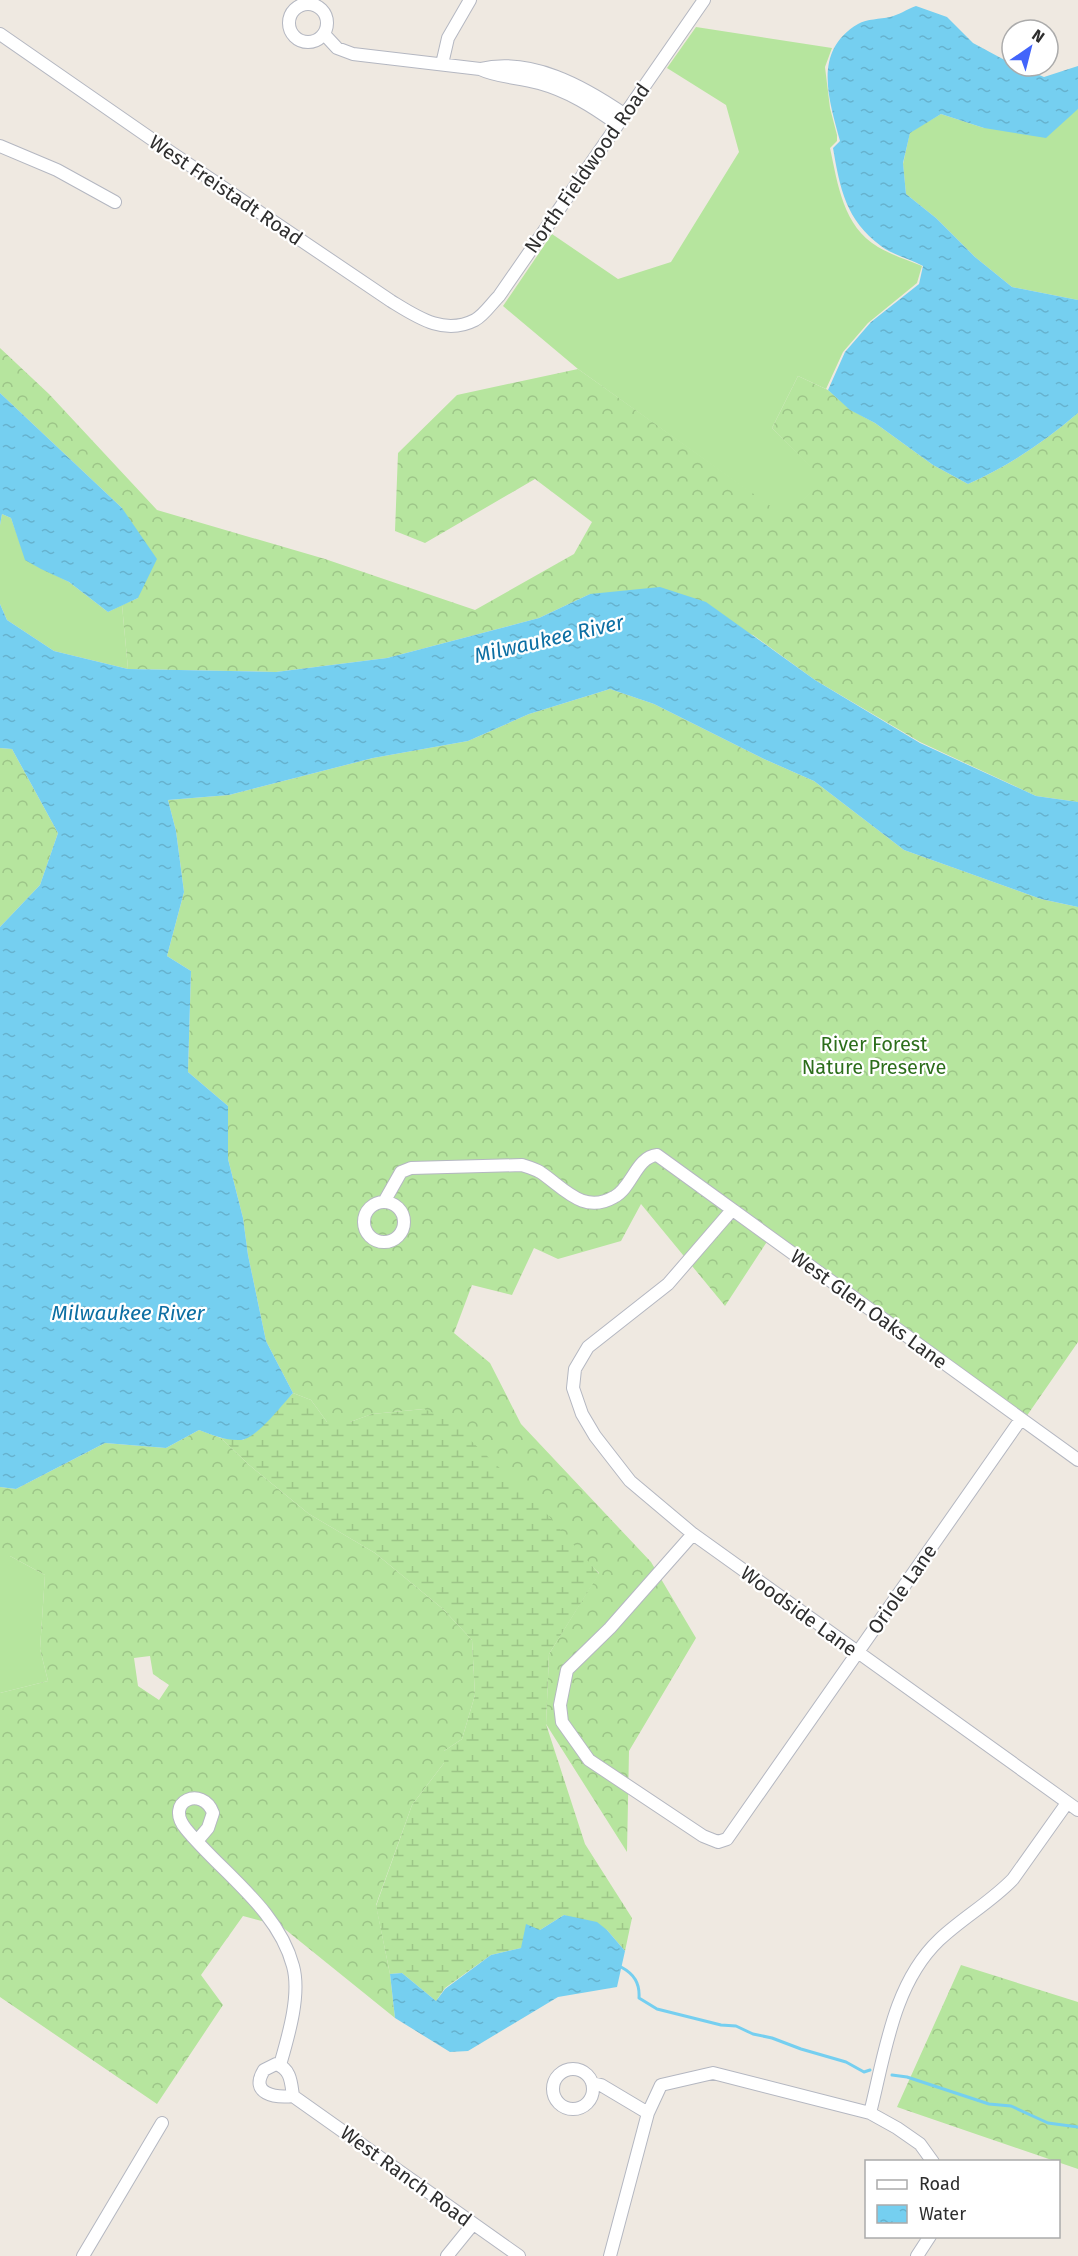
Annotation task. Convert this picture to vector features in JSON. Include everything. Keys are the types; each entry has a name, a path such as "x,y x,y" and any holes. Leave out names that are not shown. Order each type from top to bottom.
{"street":[{"path":"442,64 453,26 470,0"},
{"name":"North Fieldwood Road","path":"460,325 477,319 499,296 704,0"},
{"name":"West Freistadt Road","path":"0,34 159,145 391,301 425,321 443,326 460,325"},
{"path":"324,34 337,48 353,54 480,69 497,65 538,77 562,79 620,119"},
{"path":"0,146 57,171 115,202"},
{"name":"West Glen Oaks Lane","path":"384,1202 401,1172 411,1168 522,1165 538,1171 567,1194 586,1203 602,1202 616,1197 648,1157 657,1155 1078,1460"},
{"name":"Woodside Lane","path":"732,1210 668,1284 588,1347 576,1369 573,1388 582,1414 595,1436 630,1481 693,1534 1078,1810"},
{"name":"Oriole Lane","path":"693,1534 610,1628 567,1670 560,1705 562,1722 589,1760 703,1836 718,1842 728,1839 1021,1419"},
{"path":"870,2113 896,2012 911,1975 938,1941 1013,1879 1066,1803"},
{"path":"197,1841 270,1917 281,1935 294,1967 295,2000 280,2065 289,2075 293,2096"},
{"name":"West Ranch Road","path":"280,2065 273,2064 264,2070 260,2077 261,2088 272,2096 293,2096 519,2256"},
{"path":"610,2256 648,2113 662,2085 713,2073 870,2113 920,2144 932,2160"},
{"path":"592,2083 601,2085 648,2113"},
{"path":"83,2256 162,2123"},
{"path":"447,2256 473,2224"},
{"path":"917,2256 929,2238"}],"green space":[{"path":"696,27 832,48 825,67 837,141 830,148 844,204 857,228 866,238 883,250 922,266 917,283 868,323 843,352 826,389 798,376 772,428 824,479 786,518 578,369 503,306 552,234 618,279 671,262 739,152 726,105 667,68"},
{"path":"1078,109 1078,300 1012,287 975,257 936,218 906,194 903,164 910,132 941,114 984,128"},
{"path":"0,348 49,394 157,510 325,559 475,610 574,554 592,522 535,479 425,543 395,531 398,453 457,395 578,369 786,517 823,479 772,428 798,376 828,390 851,410 875,423 933,465 968,484 1026,453 1078,413 1078,802 1036,796 920,742 815,680 753,635 590,594 539,618 387,658 276,672 128,669 122,605 138,598 122,508 0,393"},
{"path":"2,514 11,518 26,560 69,582 108,612 122,605 128,669 54,651 7,620 0,604"},
{"name":"River Forest Nature Preserve","path":"610,689 654,704 764,759 814,781 904,850 1041,899 1078,907 1078,1342 1026,1417 772,1234 725,1306 641,1204 621,1241 558,1259 534,1248 512,1295 472,1285 454,1333 490,1363 521,1424 651,1562 696,1638 629,1751 627,1852 546,1724 549,1654 599,1573 424,1409 372,1414 350,1422 327,1422 311,1400 293,1393 266,1341 248,1255 243,1218 228,1159 228,1106 188,1072 191,971 167,956 184,892 176,831 168,800 229,795 373,758 468,741 529,714"},
{"path":"0,748 12,749 58,833 40,885 0,927"},
{"path":"293,1393 311,1400 327,1422 350,1422 372,1414 424,1409 448,1419 540,1506 599,1574 549,1654 546,1724 585,1844 632,1918 625,1951 607,1930 564,1915 540,1930 521,1948 491,1955 445,1988 436,2001 402,1973 390,1974 376,1906 412,1805 444,1763 444,1751 462,1739 475,1695 472,1640 443,1609 375,1553 309,1514 248,1464 221,1438 243,1440 257,1431"},
{"path":"199,1430 221,1438 248,1464 309,1514 375,1553 443,1609 472,1640 475,1695 462,1739 444,1751 444,1763 412,1805 376,1905 390,1974 395,2018 281,1926 243,1916 201,1975 223,2005 157,2104 0,1997 0,1693 48,1681 40,1649 45,1575 10,1556 0,1556 0,1487 16,1489 105,1443 166,1448","holes":["150,1656 153,1674 169,1685 159,1700 138,1686 134,1658"]},
{"path":"0,1556 10,1556 45,1575 40,1649 48,1681 0,1693"},
{"path":"961,1965 1078,2002 1078,2169 1060,2163 1060,2160 1052,2160 897,2107"}],"water":[{"path":"916,6 947,17 973,43 1000,58 1000,78 1060,78 1060,72 1078,66 1078,109 1046,138 984,128 941,114 910,133 903,163 906,194 936,218 975,257 1012,287 1078,300 1078,413 1026,453 968,484 933,465 875,423 850,410 828,390 845,352 871,322 919,284 923,266 881,246 860,225 846,203 833,148 840,141 829,93 829,62 834,48 844,35 858,24 893,16"},
{"path":"0,393 122,508 157,559 138,598 108,612 69,582 25,560 11,518 2,514 0,525"},
{"name":"Milwaukee River","path":"660,587 706,602 815,680 920,743 1036,796 1078,802 1078,907 1041,899 904,850 814,781 764,759 654,704 610,689 529,714 468,741 373,758 229,795 168,800 176,831 184,892 167,956 191,971 188,1072 228,1106 228,1159 243,1218 248,1255 266,1341 293,1393 269,1421 254,1434 241,1440 230,1440 199,1430 166,1448 105,1443 16,1489 0,1487 0,927 40,885 58,833 12,749 0,748 0,604 7,620 54,651 128,669 276,672 387,658 539,618 590,594"},
{"path":"564,1915 597,1922 625,1951 617,1987 558,1997 468,2051 450,2052 395,2018 390,1974 402,1973 436,2001 445,1989 491,1955 521,1948 526,1924 540,1930"}],"waterway":[{"path":"621,1967 635,1979 639,1998 657,2009 721,2025 736,2026 753,2034 846,2062 864,2072 870,2070"},
{"path":"892,2075 907,2077 989,2104 1011,2106 1048,2123 1078,2127"}]}
